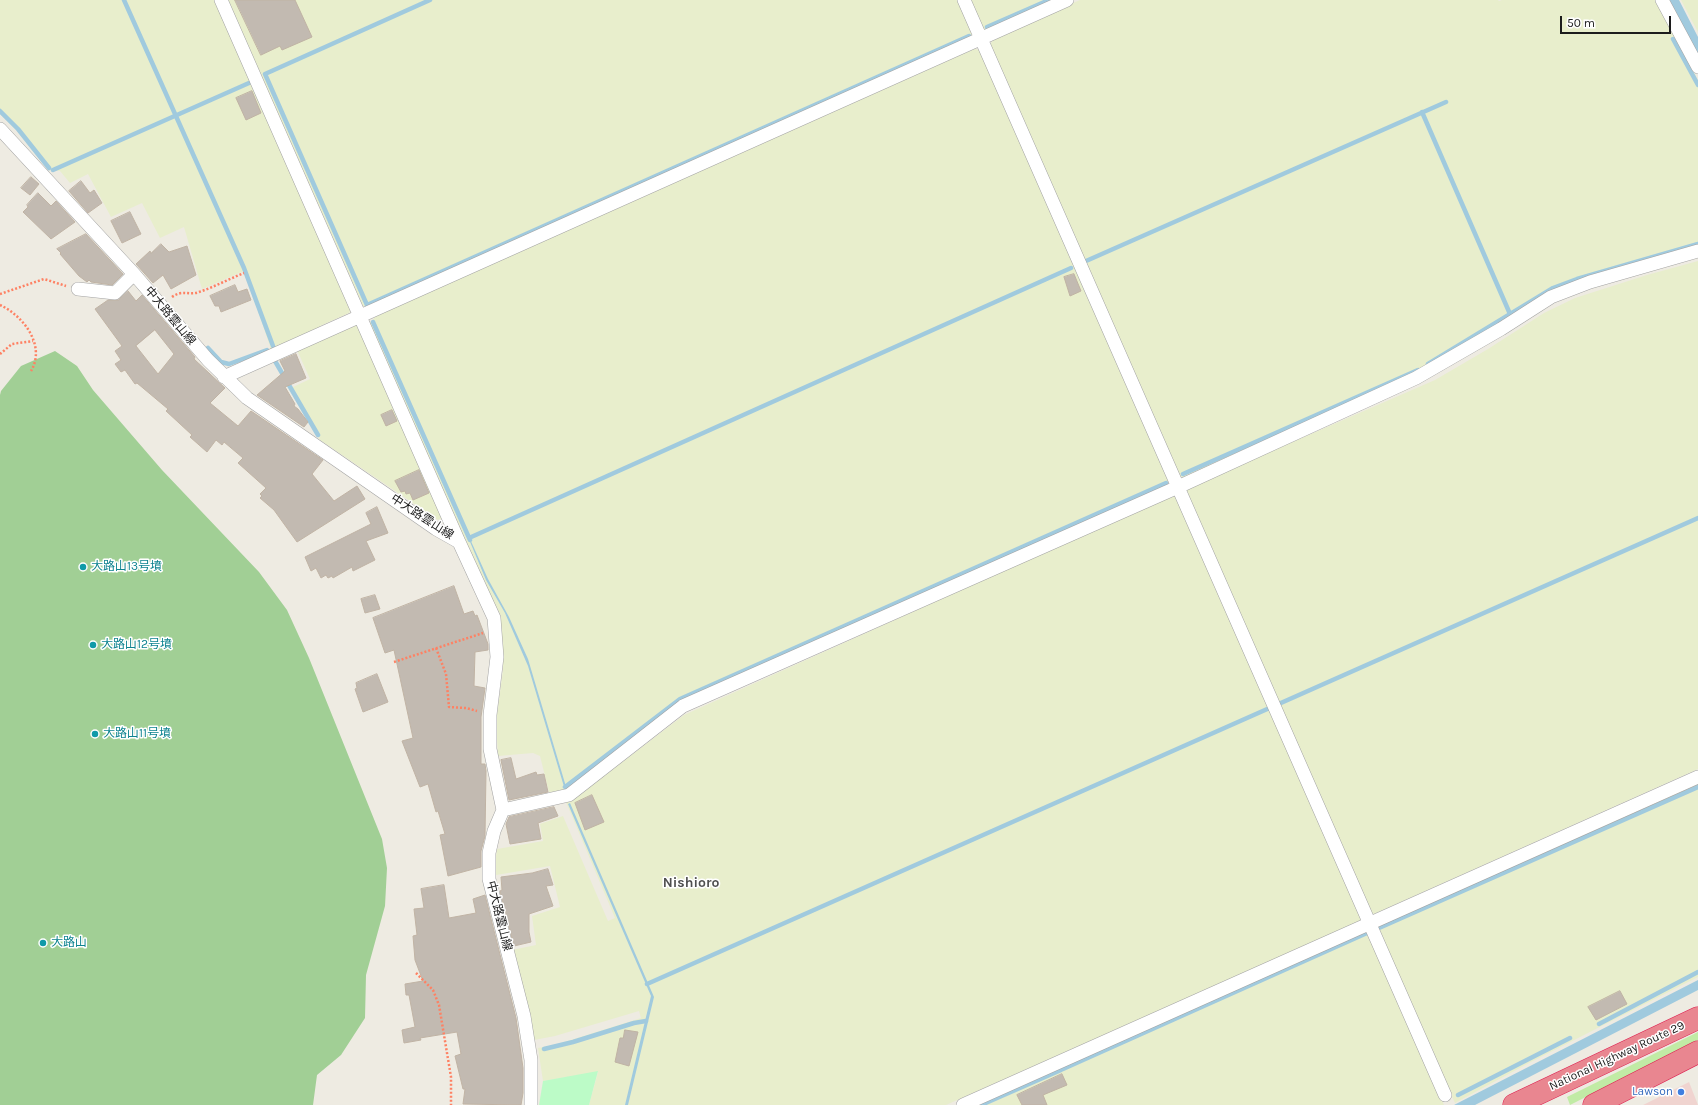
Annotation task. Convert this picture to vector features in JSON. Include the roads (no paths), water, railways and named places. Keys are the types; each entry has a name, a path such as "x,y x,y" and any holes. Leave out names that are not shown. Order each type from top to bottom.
{"highway":[{"name":"National Highway Route 29","path":"1514,1105 1698,1018"},
{"path":"1594,1105 1698,1052"}],"street":[{"path":"221,0 459,542"},
{"path":"964,0 1445,1095"},
{"path":"224,377 1067,0"},
{"path":"1662,0 1698,67"},
{"name":"中大路雲山線","path":"0,129 134,274 224,377 247,398 436,529 459,542 494,618 497,657 490,715 490,749 503,810 494,831 489,854 489,879 524,1016 531,1060 531,1105"},
{"path":"503,810 569,795 683,706 1178,487 1416,378 1501,329 1551,297 1590,282 1698,251"},
{"path":"78,289 115,293 134,274"},
{"path":"963,1105 1698,777"}],"water":[{"path":"1669,0 1679,0 1698,37 1698,56"},
{"path":"468,537 488,579 509,617 528,659 567,790 565,790 528,666 505,613 486,580"},
{"path":"570,803 654,997 628,1105 625,1105 651,996 568,804"},
{"path":"1698,980 1698,990 1475,1105 1454,1105"}],"waterway":[{"path":"124,0 244,268 273,346"},
{"path":"430,0 265,74 367,305 969,36"},
{"path":"987,27 1049,0"},
{"path":"1673,39 1698,85"},
{"path":"53,170 249,83"},
{"path":"1086,261 1446,102"},
{"path":"0,111 18,129 49,168"},
{"path":"1422,112 1510,314"},
{"path":"1428,364 1553,288 1577,279 1698,244"},
{"path":"469,538 1071,268"},
{"path":"373,322 470,540"},
{"path":"208,348 221,362 229,364 267,350"},
{"path":"275,361 318,435"},
{"path":"1183,474 1418,370"},
{"path":"565,787 680,699 1166,483"},
{"path":"647,984 1698,518"},
{"path":"1379,928 1698,787"},
{"path":"1063,1069 1367,933"},
{"path":"1599,1024 1698,972"},
{"path":"544,1049 573,1042 634,1023 646,1021"},
{"path":"1458,1095 1570,1038"},
{"path":"981,1105 1061,1070"}],"place":[{"name":"大路山13号墳","path":"83,567"},
{"name":"大路山12号墳","path":"93,645"},
{"name":"大路山11号墳","path":"95,734"},
{"name":"大路山","path":"43,943"},
{"name":"Lawson","path":"1681,1092"}],"district":[{"name":"Nishioro","path":"691,883"}]}
